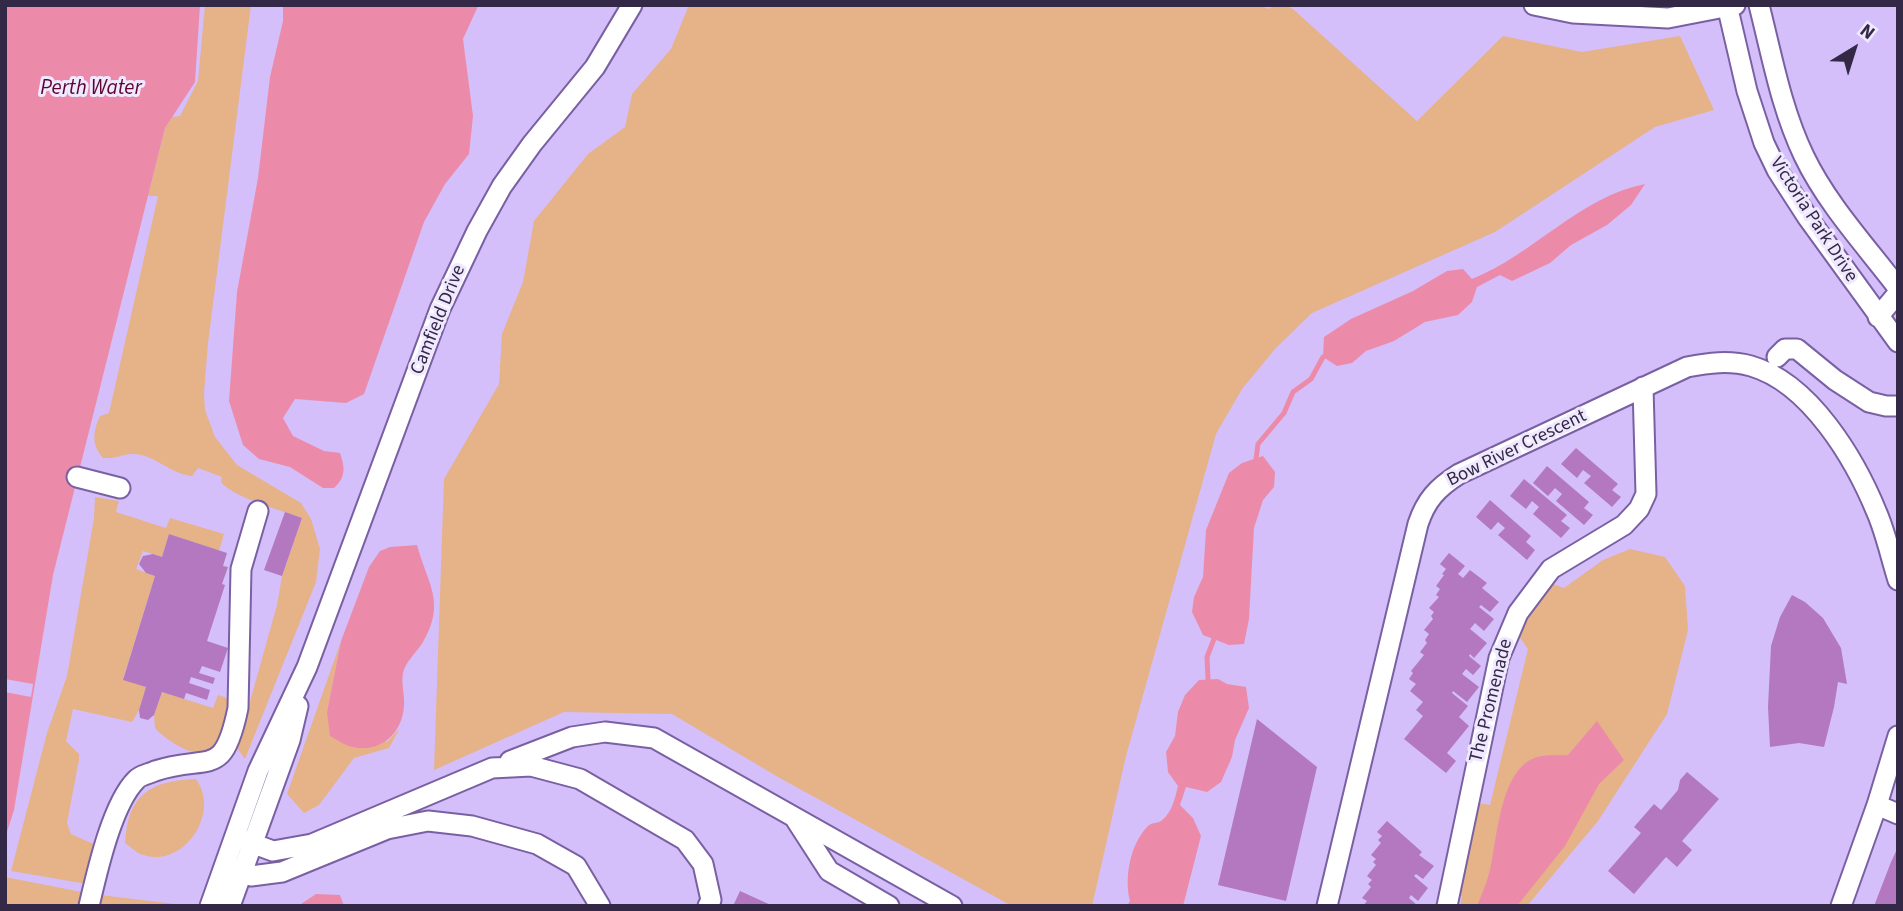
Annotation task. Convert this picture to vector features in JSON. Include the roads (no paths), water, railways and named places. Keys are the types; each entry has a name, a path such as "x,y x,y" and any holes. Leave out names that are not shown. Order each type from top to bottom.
{"street":[{"name":"Camfield Drive","path":"230,906 234,870 244,841 258,771 307,667 440,309 502,186 532,144 595,67 632,5"},
{"path":"1534,5 1573,13 1668,18 1730,6"},
{"path":"1603,15 1630,5"},
{"name":"Victoria Park Drive","path":"1759,5 1785,109 1804,156 1824,190 1898,290"},
{"name":"Victoria Park Drive","path":"1730,6 1747,91 1764,143 1789,191 1898,342"},
{"path":"1878,317 1898,290"},
{"path":"1777,357 1785,349 1797,349 1835,380 1869,402 1886,406 1898,405"},
{"name":"Bow River Crescent","path":"1327,906 1414,537 1424,506 1432,494 1459,474 1687,367 1710,362 1733,362 1752,366 1775,376 1796,390 1837,438 1877,513 1894,557 1898,580"},
{"name":"The Promenade","path":"1447,906 1499,658 1518,613 1550,569 1624,525 1639,509 1646,494 1643,387"},
{"path":"77,477 120,488"},
{"path":"89,906 120,802 137,778 162,769 210,762 224,752 234,730 238,708 241,569 258,511"},
{"path":"244,841 274,851 312,844 572,737 606,732 654,738 952,906"},
{"path":"1841,906 1898,736"},
{"path":"492,768 531,766 580,779 685,840 704,864 711,900 708,906"},
{"path":"1877,805 1898,814"},
{"path":"793,817 829,871 889,906"},
{"path":"234,870 251,876 282,872 387,830 428,821 472,826 537,844 576,866 600,906"},
{"name":"Camfield Drive","path":"210,906 234,870"}],"water":[{"name":"Perth Water","path":"5,5 200,5 195,82 165,128 53,575 14,810 5,838"},
{"path":"283,5 478,6 463,39 473,116 469,154 445,184 424,222 364,394 346,403 295,399 283,418 293,436 324,451 340,453 343,472 341,480 334,488 323,488 290,467 259,459 243,445 229,401 237,292 258,178 270,77 283,21"},
{"path":"1645,184 1631,205 1607,225 1571,245 1550,263 1512,281 1500,275 1477,287 1472,302 1458,315 1425,322 1394,341 1366,351 1352,363 1337,366 1323,357 1324,337 1351,319 1413,291 1447,271 1463,269 1472,279 1494,269 1577,213 1621,191"},
{"path":"1263,456 1275,472 1274,487 1263,500 1254,528 1249,619 1244,644 1229,645 1203,635 1192,612 1194,597 1203,577 1206,530 1229,473 1242,463"},
{"path":"417,545 434,604 430,628 404,669 403,715 394,733 379,745 360,748 349,746 330,736 327,712 341,641 369,567 380,551 390,547"},
{"path":"1218,679 1227,684 1246,687 1249,708 1221,782 1207,792 1186,787 1180,805 1193,818 1201,836 1183,906 1127,906 1130,901 1128,872 1136,843 1149,825 1165,818 1176,795 1178,786 1168,772 1166,752 1175,736 1178,712 1185,695 1199,680"},
{"path":"1597,721 1624,760 1599,784 1565,846 1517,906 1477,906 1489,874 1501,810 1512,780 1530,760 1544,756 1568,755"},
{"path":"316,894 340,895 344,906 298,906"}],"waterway":[{"path":"1256,459 1258,444 1284,413 1293,392 1311,379 1323,357"},
{"path":"1208,679 1207,657 1214,639"}]}
